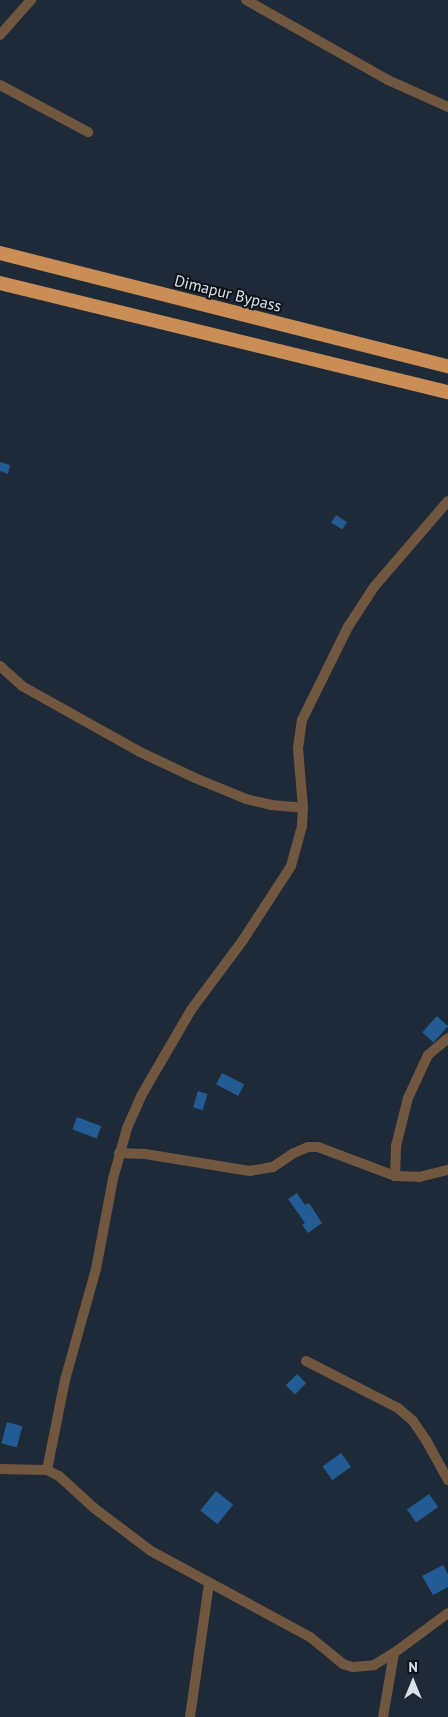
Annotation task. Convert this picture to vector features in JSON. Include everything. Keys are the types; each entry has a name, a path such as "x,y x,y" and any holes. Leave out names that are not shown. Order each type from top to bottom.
{"highway":[{"name":"Dimapur Bypass","path":"0,253 448,366"},
{"path":"0,283 448,392"}],"street":[{"path":"0,35 31,0"},
{"path":"246,0 388,80 448,107"},
{"path":"0,85 88,132"},
{"path":"47,1470 65,1380 96,1269 119,1153 141,1096 190,1010 243,940 291,866 299,840 303,808 298,748 302,720 359,608 448,501"},
{"path":"0,666 22,686 140,752 194,778 246,799 271,805 303,808"},
{"path":"395,1176 396,1146 408,1098 428,1054 448,1038"},
{"path":"119,1153 145,1154 250,1171 273,1167 294,1153 308,1147 318,1147 395,1176 419,1177 448,1170"},
{"path":"306,1361 398,1408 413,1421 448,1480"},
{"path":"0,1469 47,1470 59,1476 94,1508 151,1551 310,1637 343,1664 368,1667 394,1653 448,1613"},
{"path":"190,1717 209,1583"},
{"path":"382,1717 394,1653"}],"building":[{"path":"0,462 10,465 8,474 0,471"},
{"path":"336,515 347,522 342,530 331,523"},
{"path":"437,1016 448,1026 433,1042 422,1032"},
{"path":"222,1073 244,1084 238,1096 216,1085"},
{"path":"198,1091 208,1094 203,1110 193,1107"},
{"path":"77,1117 101,1126 97,1138 72,1129"},
{"path":"297,1193 305,1205 309,1203 322,1223 308,1233 302,1225 305,1223 288,1199"},
{"path":"297,1374 306,1383 295,1395 286,1385"},
{"path":"7,1422 22,1426 17,1447 1,1443"},
{"path":"341,1453 351,1467 332,1480 322,1467"},
{"path":"216,1491 233,1505 217,1524 200,1510"},
{"path":"429,1494 438,1507 416,1523 407,1509"},
{"path":"443,1565 448,1574 448,1587 433,1595 422,1576"}]}
